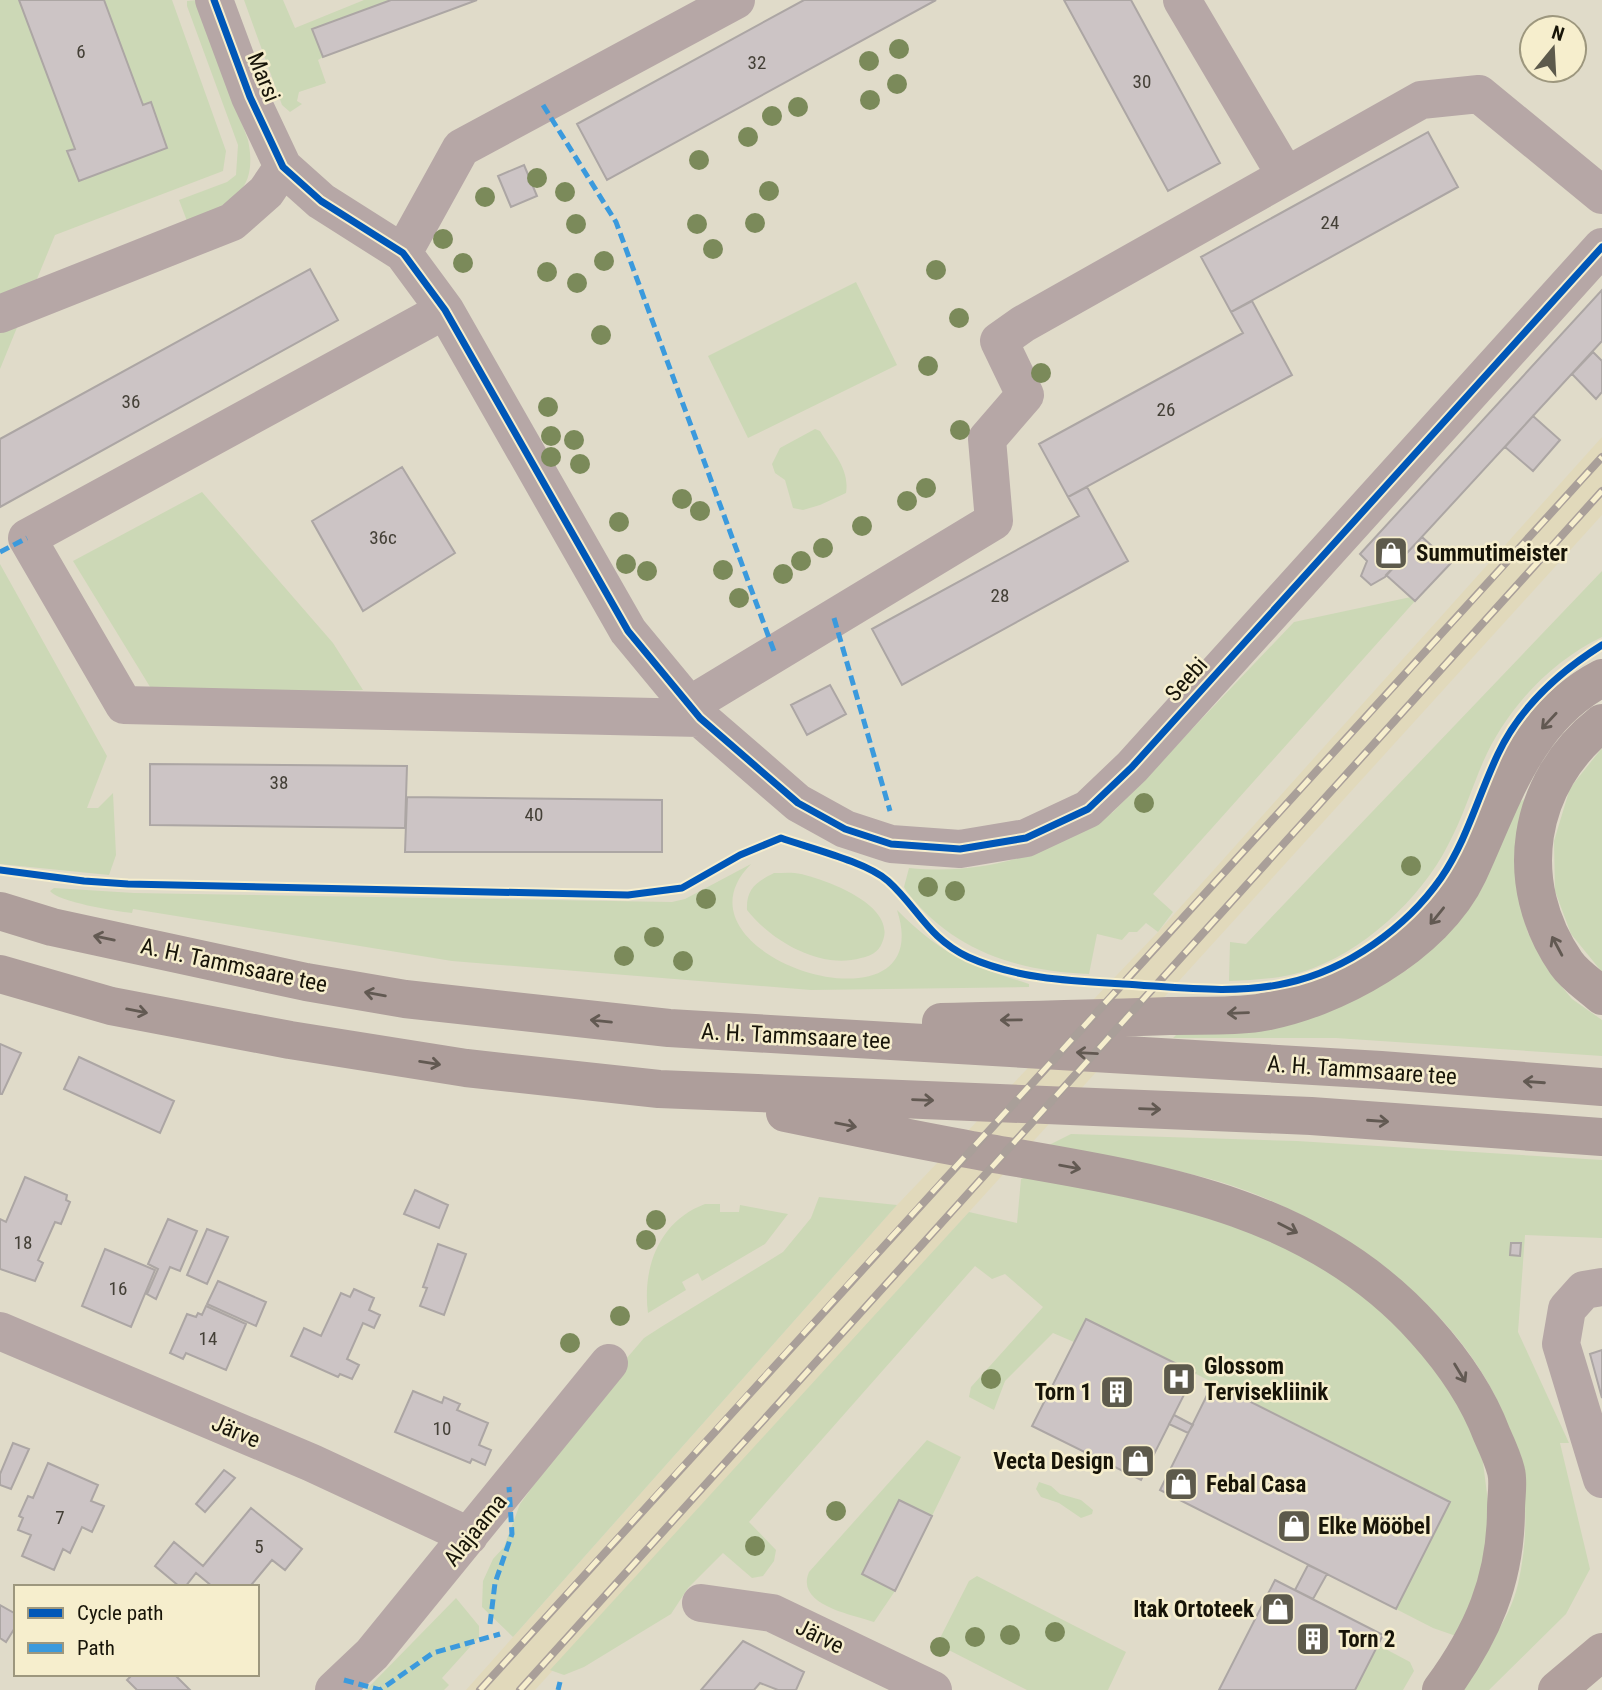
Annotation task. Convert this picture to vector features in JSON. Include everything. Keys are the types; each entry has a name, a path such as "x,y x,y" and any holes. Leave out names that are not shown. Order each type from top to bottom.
{"highway":[{"path":"1559,1689 1602,1652"}],"main road":[{"path":"668,1028 1259,1013 1326,994 1379,967 1424,932 1464,883 1521,754 1551,717 1602,678"},
{"path":"1602,723 1586,735 1554,774 1537,821 1532,870 1541,917 1567,965 1602,996"},
{"name":"A. H. Tammsaare tee","path":"0,911 119,941 306,982 405,999 668,1028 1381,1070 1602,1087"},
{"path":"0,974 111,1006 290,1040 466,1068 659,1089 1311,1116 1602,1136"},
{"path":"659,1089 1122,1176 1190,1192 1270,1219 1342,1256 1406,1309 1452,1359 1483,1411 1507,1472 1506,1544 1492,1600 1469,1652 1441,1690"}],"street":[{"name":"Marsi","path":"214,0 250,97 283,167"},
{"path":"0,314 232,222 266,192 283,167 321,201 403,253 461,148 736,0"},
{"path":"1182,0 1286,176"},
{"path":"445,310 13,545 124,705 694,712 994,521 987,439 1025,395 999,341 1034,317 1421,100 1479,94 1602,195"},
{"name":"Seebi","path":"403,253 445,310 507,423 628,631 694,712 798,803 845,829 891,844 960,849 1026,838 1088,809 1140,758 1602,247"},
{"path":"1602,1287 1584,1290 1567,1309 1561,1344 1602,1479"},
{"name":"Järve","path":"0,1331 312,1463 469,1536"},
{"name":"Alajaama","path":"334,1690 372,1654 609,1363"},
{"name":"Järve","path":"701,1603 772,1613 933,1690"}],"shaded area":[{"path":"1602,437 1602,515 535,1690 466,1690 897,1205 1158,932"}],"green space":[{"path":"0,0 172,0 226,151 223,171 55,235 0,369"},
{"path":"197,0 248,140 250,158 245,184 238,194 216,209 187,221 179,200 227,182 236,175 238,145 187,6 187,1"},
{"path":"244,0 283,0 295,28 364,0 391,0 312,29 323,57 318,60 326,83 299,92 297,101 302,104 290,112 282,105"},
{"path":"856,282 897,365 748,438 708,356"},
{"path":"815,429 820,431 843,468 846,493 803,510 793,508 785,480 775,473 772,464 780,448"},
{"path":"202,492 333,643 363,690 155,695 73,561"},
{"path":"0,564 107,756 87,808 98,808 113,793 116,855 109,875 0,864"},
{"path":"1602,571 1602,637 1565,660 1517,706 1483,762 1448,845 1422,885 1405,904 1367,938 1324,964 1284,976 1229,981 1230,942 1246,944"},
{"path":"1411,597 1415,601 1153,894 1173,912 1158,932 1146,923 1137,932 1129,932 1122,940 1097,934 1089,974 1037,968 988,954 945,929 925,912 904,887 909,868 964,869 990,865 1041,850 1089,827 1113,812 1294,622"},
{"path":"1602,748 1602,972 1571,934 1555,891 1554,841 1570,788"},
{"path":"1528,796 1516,885 1528,933 1549,971 1572,999 1602,1020 1602,1056 1336,1038 1173,1038 1182,1029 1344,1003 1407,970 1449,930 1481,888 1518,804"},
{"path":"751,864 733,898 741,929 768,954 806,972 846,979 880,972 900,950 897,910 943,949 990,971 1029,984 1029,987 811,990 452,961 133,909 132,913 113,910 64,899 50,891 54,888 134,893 672,902 685,899"},
{"path":"774,873 795,873 813,877 843,889 871,906 880,917 884,930 878,949 861,958 830,960 798,950 769,932 747,910 747,903 753,887"},
{"path":"1071,1134 1297,1141 1602,1160 1602,1238 1525,1235 1518,1332 1569,1443 1560,1443 1590,1569 1566,1614 1489,1690 1458,1690 1493,1639 1514,1598 1525,1517 1517,1455 1496,1398 1463,1345 1421,1299 1372,1258 1318,1224 1235,1186 1156,1166 1049,1145"},
{"path":"1028,1176 1218,1217 1304,1253 1391,1315 1461,1404 1483,1462 1490,1518 1484,1564 1471,1611 1456,1636 1433,1628 1396,1609 1450,1502 1087,1319 1074,1342 1053,1333 1005,1381 994,1410 969,1397 971,1387 1043,1307 1005,1274 992,1279 975,1266 749,1522 776,1550 774,1561 763,1576 752,1578 723,1553 688,1588 671,1614 584,1667 564,1675 550,1670 969,1212 1017,1223 1021,1179"},
{"path":"819,1197 897,1205 513,1637 482,1607 483,1581 493,1559 504,1547 520,1504 644,1338 783,1252 811,1218"},
{"path":"705,1204 720,1204 720,1212 739,1212 740,1205 788,1214 765,1244 702,1281 698,1273 682,1282 686,1290 648,1313 648,1279 657,1248 676,1222"},
{"path":"927,1440 961,1457 932,1516 899,1500 862,1574 895,1591 874,1622 817,1600 810,1593 807,1583 809,1572"},
{"path":"1039,1482 1051,1486 1060,1494 1081,1500 1093,1510 1092,1514 1081,1518 1059,1503 1041,1497 1036,1489"},
{"path":"977,1576 1126,1652 1108,1690 1027,1690 937,1644 969,1581"},
{"path":"456,1598 479,1626 479,1637 442,1678 449,1685 444,1690 366,1690"},
{"path":"1378,1645 1410,1662 1414,1671 1403,1690 1355,1690"}],"building":[{"path":"19,0 104,0 143,105 151,102 167,148 79,181 67,151 75,149"},
{"path":"391,0 477,0 323,57 312,29"},
{"path":"804,0 936,0 607,180 577,124"},
{"path":"1064,0 1131,0 1220,163 1168,191"},
{"path":"1428,132 1458,187 1231,312 1201,257"},
{"path":"524,165 537,196 511,207 498,176"},
{"path":"310,269 338,320 0,507 0,439"},
{"path":"1602,290 1602,341 1385,577 1371,585 1361,576 1367,561 1360,554"},
{"path":"1252,301 1292,375 1068,497 1039,444 1243,333 1231,312"},
{"path":"1593,352 1602,361 1602,392 1596,399 1572,374"},
{"path":"1533,416 1560,440 1533,471 1505,447"},
{"path":"402,467 455,553 363,611 312,521"},
{"path":"1087,487 1128,561 902,685 872,629 1079,516 1068,497"},
{"path":"1422,537 1451,563 1415,601 1386,575"},
{"path":"830,685 846,714 807,735 791,705"},
{"path":"150,764 407,766 405,828 150,825"},
{"path":"407,797 662,800 662,852 405,852"},
{"path":"0,1044 21,1053 2,1094 0,1094"},
{"path":"79,1057 174,1101 160,1133 64,1089"},
{"path":"25,1177 67,1195 66,1200 70,1202 61,1224 55,1222 38,1260 43,1263 35,1281 0,1269 0,1219 6,1222"},
{"path":"415,1190 448,1205 439,1228 404,1214"},
{"path":"168,1219 197,1231 180,1271 170,1267 156,1299 147,1294 158,1269 148,1264"},
{"path":"207,1229 228,1237 207,1284 187,1275"},
{"path":"1511,1243 1521,1243 1520,1256 1510,1255"},
{"path":"438,1244 466,1254 444,1315 420,1306 427,1288 423,1287"},
{"path":"105,1249 155,1270 131,1327 82,1306"},
{"path":"218,1281 266,1302 256,1326 207,1304"},
{"path":"354,1289 374,1298 369,1310 380,1315 374,1328 363,1323 347,1359 359,1365 352,1379 340,1374 338,1377 291,1356 304,1328 321,1336 341,1293 350,1297"},
{"path":"206,1306 246,1324 226,1370 186,1353 183,1359 170,1353 187,1314 196,1317 198,1313 202,1315"},
{"name":"Torn 1","path":"1086,1319 1195,1373 1141,1480 1032,1426"},
{"path":"1602,1350 1602,1398 1590,1354"},
{"path":"1213,1383 1450,1502 1396,1609 1160,1490"},
{"path":"413,1391 442,1403 444,1397 460,1404 457,1410 488,1423 479,1445 491,1450 485,1465 472,1459 470,1463 395,1432"},
{"path":"1174,1415 1193,1425 1188,1433 1169,1424"},
{"path":"13,1443 29,1449 11,1489 0,1485 0,1474"},
{"path":"48,1463 98,1485 91,1501 104,1506 92,1532 82,1527 70,1553 63,1549 54,1570 22,1556 31,1535 18,1530 23,1518 19,1516 28,1496 33,1498"},
{"path":"224,1470 235,1478 205,1512 196,1504"},
{"path":"899,1500 932,1516 895,1591 862,1574"},
{"path":"251,1508 302,1549 285,1570 272,1560 253,1585 211,1585 196,1573 187,1585 178,1585 155,1566 174,1542 203,1566"},
{"path":"1308,1565 1327,1574 1313,1599 1295,1590"},
{"name":"Torn 2","path":"1275,1580 1383,1635 1355,1690 1219,1690"},
{"path":"0,1605 14,1613 14,1629 6,1642 0,1638"},
{"path":"743,1641 804,1672 796,1690 778,1690 760,1683 754,1690 701,1690"},
{"path":"131,1676 176,1676 190,1690 137,1690 127,1680"}],"railway":[{"path":"480,1690 1602,457"},
{"path":"520,1690 1602,491"}],"marked path":[{"path":"543,105 616,222 775,654"},
{"path":"0,552 27,538"},
{"path":"834,618 890,811"},
{"path":"490,1624 495,1583 512,1534 509,1487"},
{"path":"344,1680 380,1690 433,1653 500,1634"},
{"path":"558,1690 560,1682"}],"cycle path":[{"path":"214,0 250,97 283,167 321,201 403,253 445,310 628,631 700,718 798,803 845,829 891,844 960,849 1026,838 1088,809 1132,767 1602,247"},
{"path":"0,870 128,884 628,895 682,888 740,855 781,838 879,874 943,941 968,957 1006,970 1044,978 1084,982 1205,989 1267,987 1309,977 1353,957 1393,930 1411,914 1450,863 1498,754 1517,721 1556,679 1602,645"}],"place":[{"name":"Summutimeister","path":"1391,553"},
{"name":"Glossom Tervisekliinik","path":"1179,1379"},
{"name":"Torn 1","path":"1117,1392"},
{"name":"Vecta Design","path":"1138,1461"},
{"name":"Febal Casa","path":"1181,1484"},
{"name":"Elke Mööbel","path":"1294,1526"},
{"name":"Itak Ortoteek","path":"1278,1609"},
{"name":"Torn 2","path":"1313,1639"}]}
